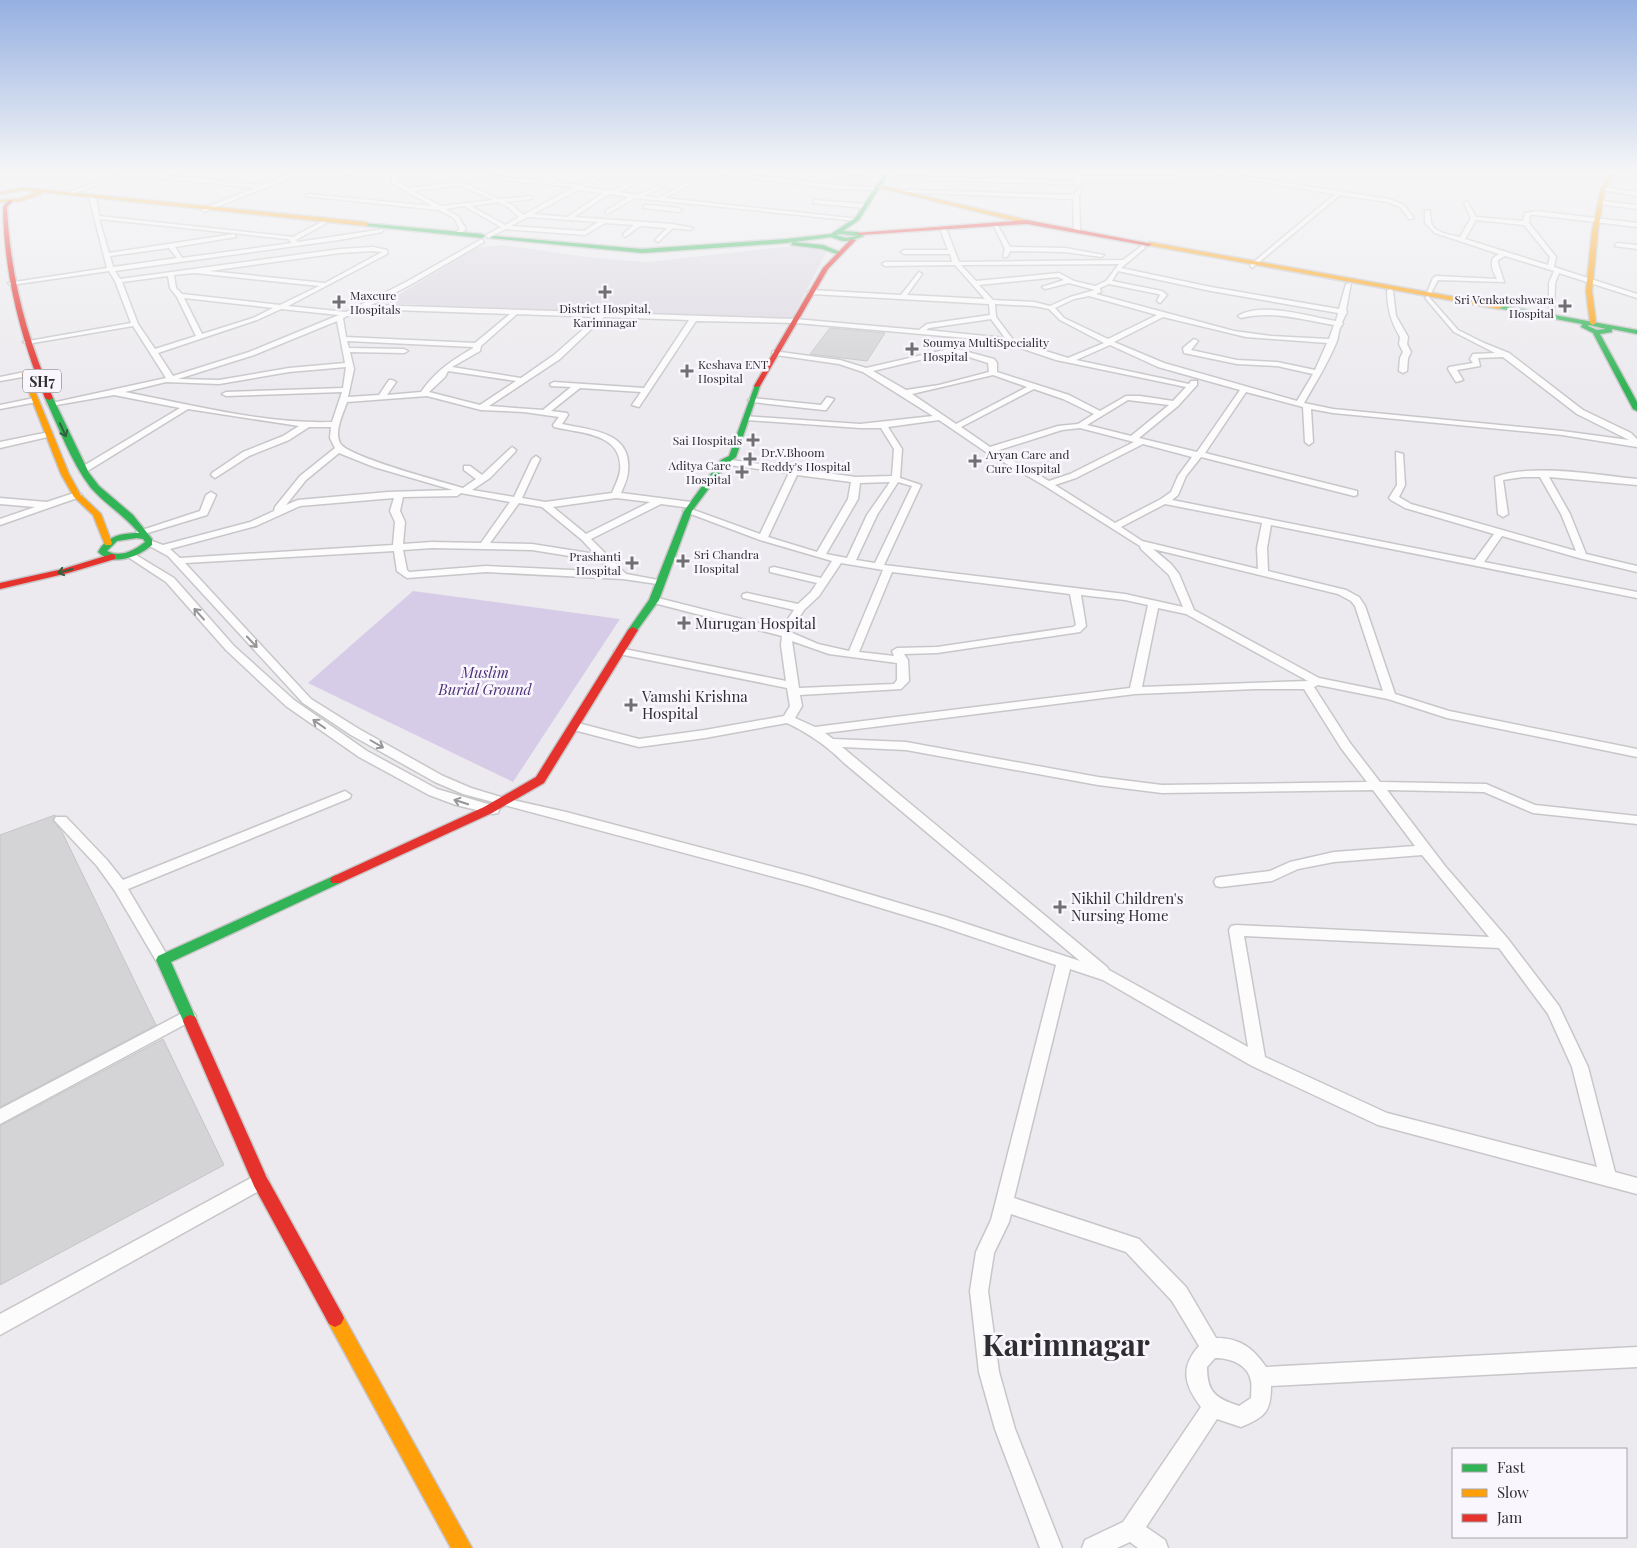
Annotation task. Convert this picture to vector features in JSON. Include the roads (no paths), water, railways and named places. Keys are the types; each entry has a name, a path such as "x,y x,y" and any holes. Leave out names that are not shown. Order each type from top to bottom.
{"main road":[{"name":"SH7","path":"5,245 6,282 32,359 83,470 93,487 135,523 144,537"},
{"path":"540,245 592,252 644,254 775,245"},
{"path":"560,245 610,250 650,251 733,245"},
{"path":"805,245 823,247 838,254"},
{"path":"837,245 838,254"},
{"path":"462,1548 260,1181 163,960 488,810 540,780 619,651 654,600 690,508 724,462 732,457 752,400 776,353 826,268 847,245"},
{"path":"1134,245 1596,327 1637,332"},
{"path":"1151,245 1350,284 1552,316 1637,337"},
{"path":"1594,245 1589,282 1596,327 1637,408"},
{"name":"SH7","path":"1,290 6,282"},
{"path":"5,312 17,310"},
{"name":"SH7","path":"24,370 34,400 65,474 77,495 97,514 105,545 102,552 112,557"},
{"path":"0,586 65,571 112,557 131,555 140,551 144,537 125,536 88,552"},
{"path":"0,576 40,565"}],"street":[{"path":"103,245 111,270 118,281 135,324 171,379"},
{"path":"106,255 176,245"},
{"path":"6,282 111,270 267,245"},
{"path":"52,404 171,379 274,345 344,316 448,263 474,245"},
{"path":"949,245 956,263 992,303 993,317 1011,341"},
{"path":"1006,245 1008,249"},
{"path":"1254,265 1278,245"},
{"path":"1477,245 1637,296"},
{"path":"1544,245 1553,257 1552,316"},
{"path":"1622,245 1637,246"},
{"path":"171,246 180,259"},
{"path":"975,283 1063,275 1070,281 1096,288 1108,282 1116,270 1143,247"},
{"path":"118,281 361,249 385,251 326,285 255,319 153,352"},
{"path":"1008,249 1065,250 1102,255"},
{"path":"1001,262 1008,249"},
{"path":"904,252 951,252"},
{"path":"1504,254 1495,260 1494,263 1497,277 1502,281 1436,278 1428,296 1456,331 1475,342 1506,355 1580,412 1628,435 1637,444"},
{"path":"884,264 1125,262"},
{"path":"1116,270 1202,288 1344,312"},
{"path":"195,271 326,285"},
{"path":"171,274 173,288 180,296 200,338"},
{"path":"902,298 920,274"},
{"path":"1045,287 1070,281"},
{"path":"1108,282 1160,292 1164,295 1160,301"},
{"path":"1309,442 1303,405 1340,324 1350,284"},
{"path":"1051,308 1072,298 1099,291 1096,288"},
{"path":"1390,291 1390,308 1394,322 1404,337 1403,344 1407,352 1404,358 1403,371"},
{"path":"811,292 1034,304 1051,308 1062,319 1161,365 1303,405 1382,417 1562,433 1637,444"},
{"path":"1090,294 1129,303 1234,333 1333,341"},
{"path":"180,296 284,306 344,316"},
{"path":"361,307 693,320 794,321 923,332 1011,341 1069,360 1190,386"},
{"path":"427,394 424,393 442,375 445,368 477,349 477,345 514,312"},
{"path":"1241,316 1254,312 1278,313 1340,324"},
{"path":"1069,360 1163,314"},
{"path":"344,316 343,339 350,369 347,390 335,424 334,438 340,449 377,465 467,492 545,505 616,495 645,498 690,508 763,538 820,556 889,568 1126,597 1154,603 1190,612 1312,684 1345,745 1440,869 1502,943 1554,1010 1573,1048 1590,1102 1608,1178"},
{"path":"482,408 557,356 602,316"},
{"path":"923,332 922,329 927,326 993,317"},
{"path":"636,405 693,320"},
{"path":"27,342 135,324"},
{"path":"343,339 477,345"},
{"path":"1194,341 1186,348 1187,351 1237,362 1277,364 1318,373"},
{"path":"345,350 404,351"},
{"path":"866,370 953,350 991,361 993,363 993,373"},
{"path":"776,353 840,362 866,370 905,393 989,450 1048,484 1139,544 1167,566 1174,574 1190,612"},
{"path":"1460,380 1452,371 1454,368 1477,364 1474,359 1476,356 1506,355"},
{"path":"162,381 190,383 219,382 289,370 349,365"},
{"path":"445,368 522,380"},
{"path":"0,379 24,370"},
{"path":"905,393 939,387 993,373 1066,397 1100,414"},
{"path":"1048,484 1073,476 1138,440 1175,404 1190,386 1202,377"},
{"path":"382,396 392,382"},
{"path":"554,384 645,390"},
{"path":"544,413 578,386"},
{"path":"956,427 1034,386"},
{"path":"1114,527 1164,501 1175,493 1182,476 1244,388"},
{"path":"226,394 347,390"},
{"path":"115,392 186,407 307,425 335,424"},
{"path":"344,400 427,394 482,408 564,416 557,425 560,427 606,436 617,444 624,462 624,472 616,495"},
{"path":"1080,426 1126,398 1140,398 1175,404"},
{"path":"752,400 822,408 830,399"},
{"path":"0,407 34,400"},
{"path":"83,470 186,407"},
{"path":"747,418 883,426 942,417"},
{"path":"215,476 239,458 286,438 307,425"},
{"path":"788,719 796,706 786,645 786,634 800,608 814,594 822,581 844,560 896,479 898,449 894,440 883,426"},
{"path":"989,450 1062,428 1080,426 1354,493"},
{"path":"0,439 48,432"},
{"path":"0,445 48,432"},
{"path":"275,513 303,478 340,449"},
{"path":"162,548 233,530 293,505 313,500 399,494 467,492 512,450"},
{"path":"1399,454 1401,485 1394,498 1399,502 1499,533 1637,569"},
{"path":"484,545 517,499 536,458"},
{"path":"724,462 856,480 896,479 917,485 878,566"},
{"path":"467,468 482,480"},
{"path":"763,538 794,472"},
{"path":"1503,514 1498,479 1509,474 1637,482"},
{"path":"1543,475 1563,506 1574,529 1582,556"},
{"path":"820,556 853,499 856,480"},
{"path":"399,494 395,511 400,522 398,547 402,570 408,574 486,569 622,576 660,583"},
{"path":"0,522 77,495"},
{"path":"144,537 204,513 211,495"},
{"path":"0,501 48,505"},
{"path":"1164,501 1637,594"},
{"path":"585,538 658,502"},
{"path":"545,505 585,538 622,576"},
{"path":"1263,572 1262,548 1267,522"},
{"path":"1477,564 1499,533"},
{"path":"144,537 162,548 176,560 307,701 355,732 438,779 467,791 503,802 566,816 808,881 941,921 1108,976"},
{"path":"1139,544 1342,592 1354,599 1360,606 1390,696"},
{"path":"176,560 307,554 398,547 484,545 532,548 604,558"},
{"path":"131,555 170,580 230,648 290,703 363,754 424,788 454,800 488,810 526,808"},
{"path":"853,654 889,568"},
{"path":"774,570 822,581"},
{"path":"619,651 793,689 873,689 897,686 903,681 902,660 897,651 937,650 1076,630 1081,626 1075,592"},
{"path":"747,596 800,608"},
{"path":"654,600 786,634 800,642 817,647 902,660"},
{"path":"1135,691 1154,603"},
{"path":"814,731 1135,691 1312,684 1390,696 1447,714 1637,753"},
{"path":"574,726 638,742 705,734 788,719 814,731 833,743 847,759 1108,976 1258,1061 1384,1120 1637,1186"},
{"path":"833,743 906,746 1098,781 1162,790 1376,786 1486,788 1533,808 1637,820"},
{"path":"120,887 345,795"},
{"path":"61,820 102,863 120,887 163,960"},
{"path":"1221,882 1272,876 1295,865 1334,857 1427,850"},
{"path":"1258,1061 1236,930 1502,943"},
{"path":"1051,1548 1005,1429 989,1372 979,1291 985,1252 1000,1222 1064,962"},
{"path":"0,1117 188,1016"},
{"path":"0,1324 260,1181"},
{"path":"1004,1203 1132,1245 1180,1294 1211,1348"},
{"path":"1211,1348 1229,1348 1248,1358 1261,1376 1261,1403 1241,1417 1213,1407 1197,1385 1197,1363 1211,1348"},
{"path":"1261,1376 1637,1356"},
{"path":"1094,1548 1131,1530 1213,1407"},
{"path":"1131,1530 1157,1548"}],"place":[{"name":"District Hospital, Karimnagar","path":"605,292"},
{"name":"Maxcure Hospitals","path":"339,302"},
{"name":"Sri Venkateshwara Hospital","path":"1565,306"},
{"name":"Soumya MultiSpeciality Hospital","path":"912,349"},
{"name":"Keshava ENT Hospital","path":"687,371"},
{"name":"Sai Hospitals","path":"753,440"},
{"name":"Dr.V.Bhoom Reddy's Hospital","path":"750,459"},
{"name":"Aryan Care and Cure Hospital","path":"975,461"},
{"name":"Aditya Care Hospital","path":"742,472"},
{"name":"Sri Chandra Hospital","path":"683,561"},
{"name":"Prashanti Hospital","path":"632,563"},
{"name":"Murugan Hospital","path":"684,623"},
{"name":"Vamshi Krishna Hospital","path":"631,705"},
{"name":"Nikhil Children's Nursing Home","path":"1060,907"}],"district":[{"name":"Karimnagar","path":"1066,1344"}],"park label":[{"name":"Muslim Burial Ground","path":"485,680"}]}
